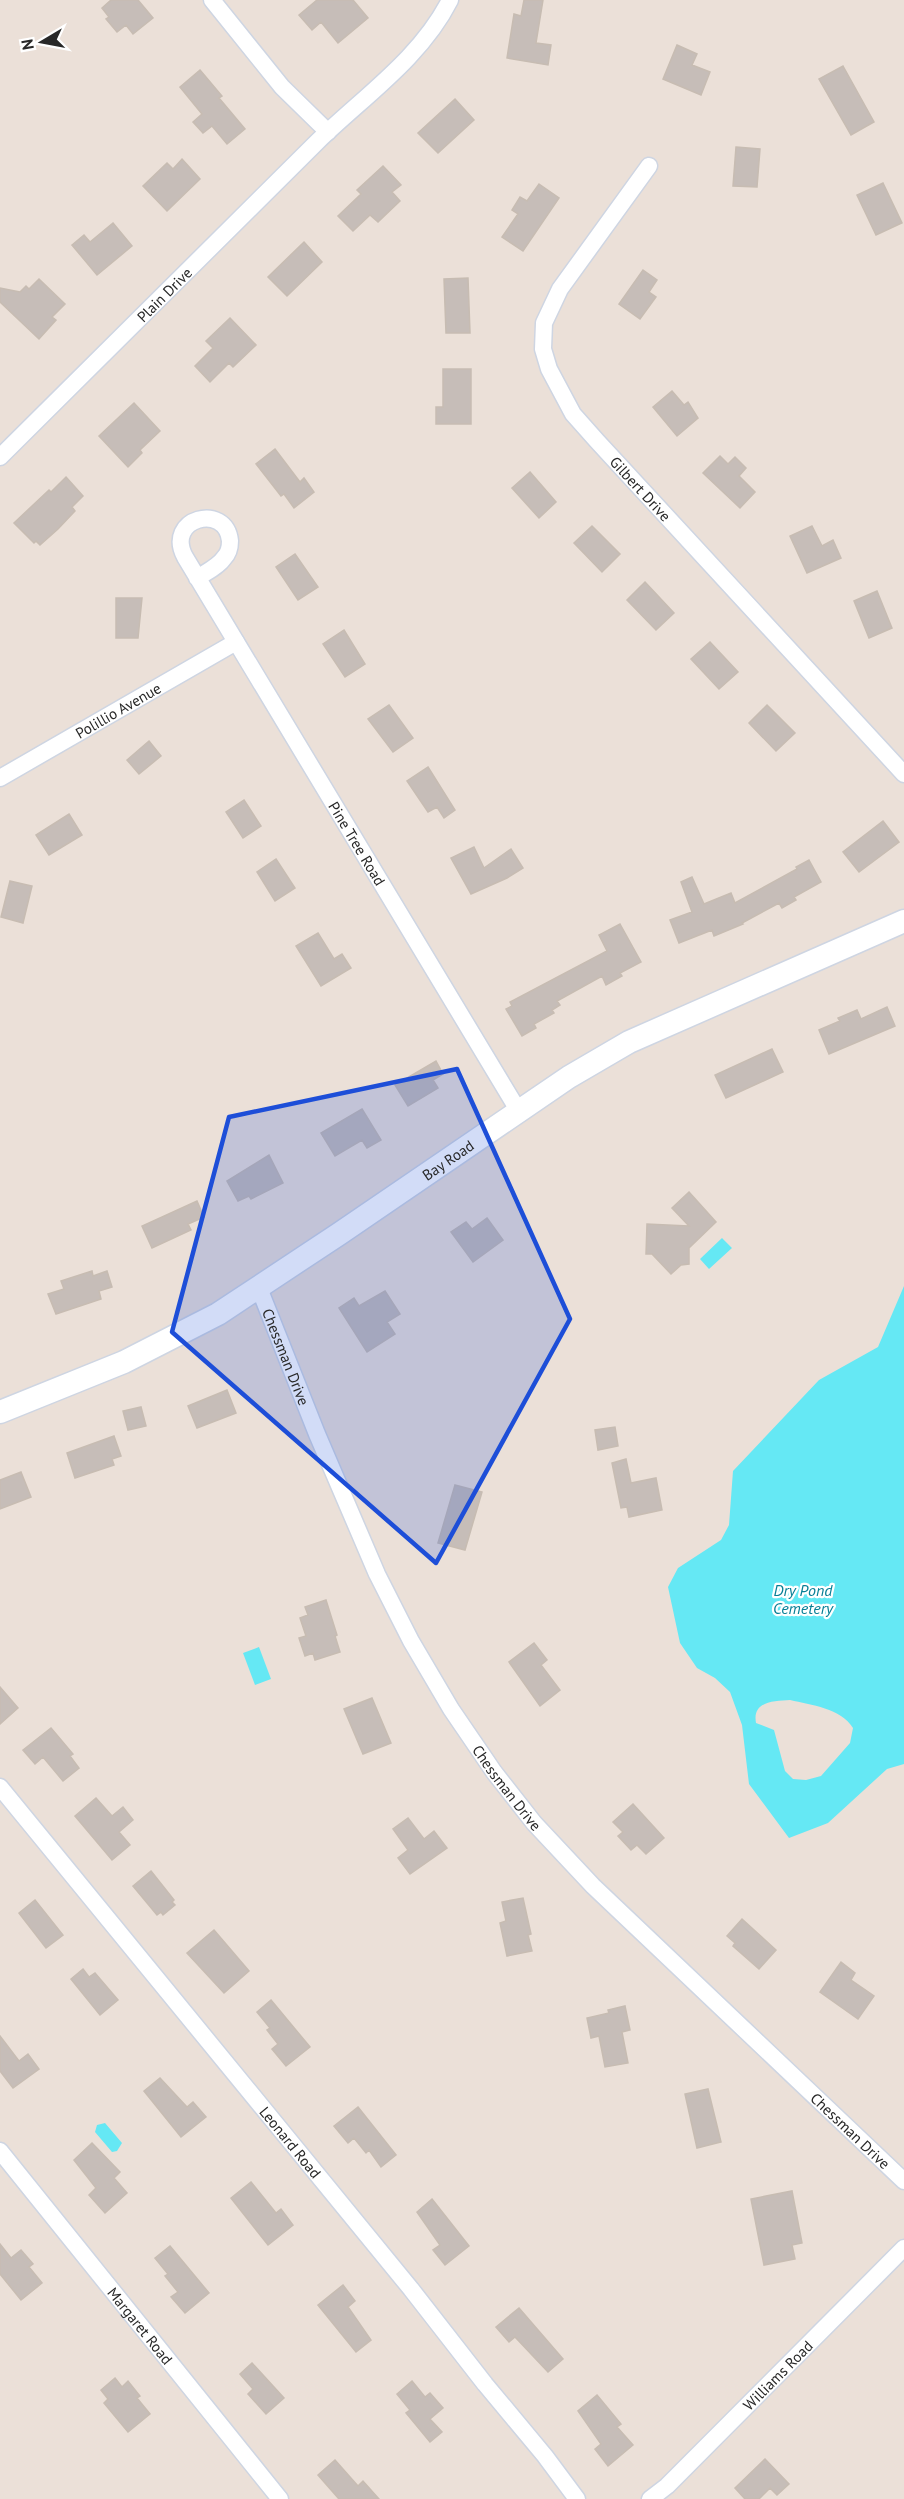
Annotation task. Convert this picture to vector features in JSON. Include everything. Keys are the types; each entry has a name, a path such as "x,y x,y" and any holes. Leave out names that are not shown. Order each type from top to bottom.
{"main road":[{"name":"Bay Road","path":"0,1412 124,1362 197,1325 259,1288 518,1110 588,1065 629,1042 904,921"}],"street":[{"path":"212,0 282,87 328,132"},
{"name":"Plain Drive","path":"0,457 328,132 424,42 441,19 450,0"},
{"name":"Gilbert Drive","path":"649,166 560,289 544,322 543,349 549,369 573,414 904,774"},
{"name":"Pine Tree Road","path":"197,578 518,1110"},
{"name":"Polillio Avenue","path":"0,778 236,642"},
{"name":"Chessman Drive","path":"259,1288 317,1434 377,1574 416,1650 451,1709 494,1772 534,1823 593,1886 904,2181"},
{"name":"Leonard Road","path":"0,1787 411,2289 577,2499"},
{"name":"Margaret Road","path":"0,2151 280,2499"},
{"name":"Williams Road","path":"650,2499 667,2486 904,2248"}],"highlighted area":[{"path":"457,1069 570,1319 436,1563 172,1332 229,1117"}],"water":[{"path":"722,1238 732,1248 709,1269 700,1259"},
{"name":"Dry Pond Cemetery","path":"904,1286 904,1764 887,1769 828,1823 789,1838 749,1784 742,1725 730,1692 715,1678 697,1668 680,1643 668,1587 678,1568 721,1540 729,1525 733,1471 819,1380 878,1347","holes":["790,1700 833,1712 848,1721 853,1728 850,1743 821,1776 806,1780 793,1779 785,1771 774,1730 756,1723 757,1710 761,1706"]},
{"path":"259,1647 271,1679 255,1685 243,1653"},
{"path":"105,2123 122,2143 117,2151 112,2152 95,2132 97,2125"}],"building":[{"path":"111,0 138,0 153,18 133,34 126,25 117,32 106,19 109,17 102,8"},
{"path":"317,0 353,0 368,18 338,43 321,22 312,30 299,15"},
{"path":"524,0 543,0 536,43 551,45 548,65 507,58 514,14 521,16"},
{"path":"677,45 697,54 692,65 710,72 701,95 663,79"},
{"path":"843,66 874,122 851,135 819,79"},
{"path":"200,70 222,96 219,98 245,129 227,144 212,126 203,133 193,122 202,114 180,87"},
{"path":"455,99 474,120 438,153 418,133"},
{"path":"736,147 760,149 757,187 733,186"},
{"path":"182,159 200,179 167,211 143,186 167,163 173,169"},
{"path":"383,166 401,185 392,192 400,201 378,222 370,215 353,231 338,216 361,194 357,190"},
{"path":"883,183 902,223 876,235 857,195"},
{"path":"539,184 559,198 523,251 502,237 518,214 512,210 520,197 527,201"},
{"path":"113,223 132,246 97,275 72,245 84,235 90,242"},
{"path":"304,242 322,262 287,296 268,277"},
{"path":"643,270 657,280 649,292 656,297 640,319 619,304"},
{"path":"468,278 470,333 446,333 444,279"},
{"path":"39,279 65,304 52,317 56,320 39,339 0,302 0,288 20,292 26,286 29,289"},
{"path":"230,318 256,345 233,367 229,363 210,382 195,366 213,348 206,341"},
{"path":"443,369 471,369 471,424 436,424 436,407 443,407"},
{"path":"672,391 684,405 688,402 698,418 677,436 653,407"},
{"path":"134,403 160,431 140,450 142,453 128,467 99,436"},
{"path":"275,449 300,482 304,478 314,492 294,508 284,494 281,496 256,464"},
{"path":"720,456 728,464 735,457 746,468 739,476 755,492 740,508 703,473"},
{"path":"530,472 556,502 539,518 512,488"},
{"path":"66,477 83,496 72,507 75,511 58,529 40,545 36,541 34,543 14,523"},
{"path":"592,526 620,554 602,572 574,543"},
{"path":"812,526 822,546 833,540 841,558 807,573 790,536"},
{"path":"295,554 318,587 298,600 276,567"},
{"path":"645,582 674,613 656,630 627,600"},
{"path":"877,591 892,628 869,638 854,601"},
{"path":"116,598 142,598 138,638 116,638"},
{"path":"344,630 365,664 345,677 323,644"},
{"path":"710,642 738,672 719,689 691,659"},
{"path":"389,705 413,738 393,752 368,719"},
{"path":"767,705 795,733 776,751 749,723"},
{"path":"149,741 161,756 139,774 127,760"},
{"path":"428,767 455,810 444,818 437,807 428,812 407,781"},
{"path":"244,800 261,826 243,838 226,812"},
{"path":"69,814 82,835 49,855 36,835"},
{"path":"883,821 899,842 859,872 843,852"},
{"path":"474,847 484,868 511,849 523,868 471,894 451,858"},
{"path":"276,859 295,888 275,901 257,872"},
{"path":"809,860 821,882 794,897 796,900 782,908 779,903 743,924 714,936 712,930 679,943 670,920 692,912 681,882 692,877 704,904 731,893 735,903"},
{"path":"10,881 32,886 23,923 1,917"},
{"path":"620,924 641,962 620,973 622,976 606,985 602,976 557,1001 560,1005 552,1010 554,1013 534,1024 536,1028 522,1036 506,1009 512,1006 510,1002 607,951 599,935"},
{"path":"318,933 334,959 342,954 351,968 321,986 296,946"},
{"path":"887,1007 895,1026 829,1054 819,1030 840,1021 838,1018 857,1010 861,1019"},
{"path":"772,1049 783,1072 726,1098 715,1075"},
{"path":"436,1061 443,1074 433,1080 438,1088 408,1106 395,1085"},
{"path":"362,1109 381,1140 367,1148 362,1140 335,1156 321,1133"},
{"path":"269,1155 283,1183 251,1199 249,1196 238,1201 227,1181"},
{"path":"689,1192 716,1222 689,1248 689,1264 681,1265 671,1274 652,1254 646,1254 647,1224 689,1226 672,1208"},
{"path":"197,1201 204,1217 188,1224 191,1230 152,1248 142,1226"},
{"path":"487,1218 503,1240 473,1262 451,1232 466,1222 472,1229"},
{"path":"92,1271 93,1276 107,1271 112,1287 99,1291 101,1299 56,1314 48,1294 64,1289 61,1281"},
{"path":"385,1291 400,1314 387,1322 395,1334 367,1352 339,1308 354,1298 359,1306"},
{"path":"227,1390 236,1413 197,1428 188,1406"},
{"path":"141,1407 146,1426 128,1430 123,1411"},
{"path":"615,1427 618,1446 598,1450 595,1430"},
{"path":"114,1436 121,1456 112,1459 114,1465 75,1478 67,1453"},
{"path":"626,1459 631,1483 656,1478 662,1510 629,1517 627,1507 621,1508 612,1463"},
{"path":"21,1472 31,1497 0,1509 0,1480"},
{"path":"455,1485 482,1492 465,1550 438,1543"},
{"path":"326,1600 340,1652 315,1660 313,1653 305,1656 299,1638 306,1636 300,1618 308,1615 305,1607"},
{"path":"534,1643 547,1660 541,1665 560,1690 540,1706 509,1662"},
{"path":"0,1687 18,1708 0,1724"},
{"path":"372,1698 391,1743 363,1754 344,1709"},
{"path":"51,1728 73,1754 70,1756 79,1768 63,1781 43,1757 35,1764 23,1750"},
{"path":"96,1798 112,1816 123,1807 133,1820 119,1832 130,1845 112,1860 75,1816"},
{"path":"633,1804 664,1838 646,1854 637,1845 631,1850 618,1836 623,1832 613,1822"},
{"path":"408,1818 424,1839 434,1831 447,1848 410,1874 398,1858 408,1850 393,1829"},
{"path":"151,1871 174,1900 172,1902 175,1905 163,1915 161,1912 157,1915 133,1886"},
{"path":"523,1898 531,1934 528,1935 532,1951 507,1956 500,1923 506,1921 502,1902"},
{"path":"35,1900 63,1935 46,1948 19,1913"},
{"path":"742,1919 776,1950 759,1969 733,1946 735,1943 727,1936"},
{"path":"214,1930 249,1971 224,1993 187,1953"},
{"path":"841,1962 855,1973 851,1980 874,1996 858,2019 820,1992"},
{"path":"83,1969 89,1977 95,1973 118,2000 100,2015 71,1979"},
{"path":"271,2000 310,2047 286,2066 272,2049 278,2044 267,2030 270,2028 257,2012"},
{"path":"625,2006 630,2030 622,2032 628,2063 605,2067 599,2036 591,2038 587,2018 609,2013 608,2010"},
{"path":"0,2036 19,2061 28,2054 39,2069 13,2088 0,2071"},
{"path":"160,2078 187,2107 193,2102 206,2117 181,2137 144,2091"},
{"path":"708,2089 721,2142 697,2148 685,2094"},
{"path":"358,2107 396,2155 381,2167 369,2150 366,2153 354,2138 348,2143 334,2126"},
{"path":"92,2143 120,2172 114,2178 127,2193 105,2213 89,2195 96,2188 74,2160"},
{"path":"251,2182 276,2213 281,2209 293,2225 268,2245 231,2198"},
{"path":"792,2191 802,2243 792,2245 795,2259 764,2265 751,2199"},
{"path":"432,2199 469,2246 445,2265 433,2250 440,2245 417,2212"},
{"path":"0,2244 11,2258 21,2250 33,2264 29,2267 42,2283 21,2300 0,2274"},
{"path":"170,2246 209,2293 185,2313 171,2297 178,2292 165,2276 168,2274 155,2258"},
{"path":"343,2285 355,2301 348,2307 371,2340 356,2352 318,2305"},
{"path":"519,2308 563,2359 548,2372 515,2337 509,2342 496,2327"},
{"path":"252,2363 284,2398 266,2414 248,2394 253,2389 240,2374"},
{"path":"115,2378 122,2387 128,2381 140,2396 137,2398 150,2414 128,2432 104,2403 108,2399 101,2390"},
{"path":"412,2381 425,2397 430,2393 443,2408 430,2419 442,2432 430,2442 406,2413 410,2410 397,2394"},
{"path":"597,2395 621,2424 617,2427 633,2445 608,2466 595,2449 601,2444 578,2411"},
{"path":"765,2459 789,2484 777,2495 770,2488 759,2499 745,2499 735,2488"},
{"path":"335,2460 358,2486 363,2481 379,2499 339,2499 318,2475"}]}
